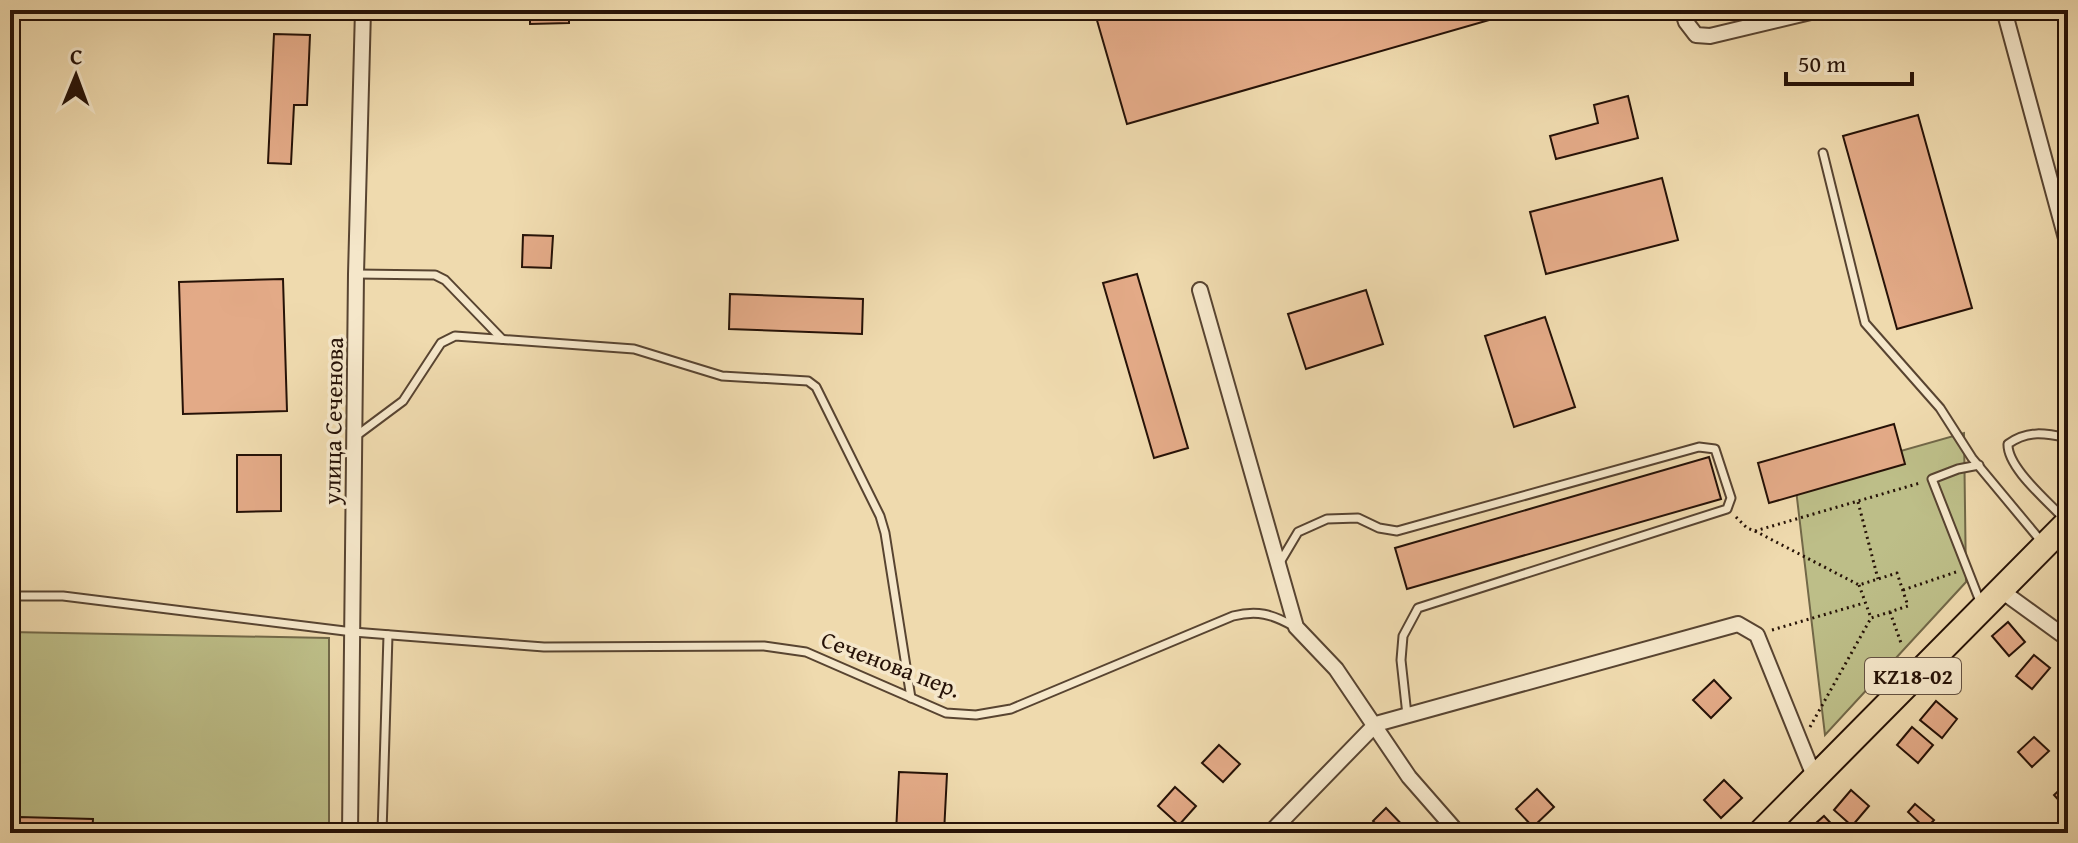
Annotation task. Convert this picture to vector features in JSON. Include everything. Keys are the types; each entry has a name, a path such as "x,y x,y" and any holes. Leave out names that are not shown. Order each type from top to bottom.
{"highway":[{"name":"KZ18-02","path":"1760,833 2068,522"}],"street":[{"name":"улица Сеченова","path":"350,833 356,274 363,10"},
{"path":"1682,10 1696,35 1710,36 1819,10"},
{"path":"2004,10 2068,246"},
{"path":"1200,290 1296,627 1336,669 1409,777 1458,833"},
{"path":"1991,598 2065,630"},
{"path":"1270,833 1376,724 1738,624 1757,635 1814,776"}],"lane":[{"path":"1823,153 1865,323 1940,408 1979,465 2045,546"},
{"path":"356,274 435,275 445,280 502,339"},
{"path":"354,437 403,401 441,343 455,336 634,349 722,376 808,381 816,387 880,516 911,698"},
{"path":"2068,438 2045,433 2022,434 2008,444 2007,454 2017,469 2068,522"},
{"path":"1278,566 1298,532 1327,519 1358,518 1379,528 1397,531 1699,447 1715,449 1731,498 1727,509 1418,608 1403,636 1401,660 1407,715"},
{"path":"1979,465 1932,479 1967,568 1991,598"},
{"name":"Сеченова пер.","path":"10,596 63,596 353,632 544,647 764,646 806,652 946,713 976,715 1011,709 1233,616 1252,612 1275,615 1296,627"},
{"path":"382,833 388,635"}],"path":[{"path":"1755,531 1932,479"},
{"path":"1858,502 1878,579"},
{"path":"1727,509 1747,528 1859,585 1871,618"},
{"path":"1903,590 1967,568"},
{"path":"1800,743 1871,618 1908,606 1897,573 1859,585"},
{"path":"1757,635 1865,603"},
{"path":"1890,612 1901,643"}],"green space":[{"path":"1964,433 1966,582 1825,735 1795,481"},
{"path":"10,632 329,638 329,833 10,833"}],"building":[{"path":"530,10 569,10 569,23 530,24"},
{"path":"1094,10 1524,10 1127,124"},
{"path":"274,34 310,35 307,105 294,105 291,164 268,163"},
{"path":"1628,96 1638,138 1556,159 1550,136 1598,123 1594,105"},
{"path":"1918,115 1972,308 1897,329 1843,136"},
{"path":"1662,178 1678,240 1546,274 1530,212"},
{"path":"523,235 553,236 551,268 522,267"},
{"path":"1137,274 1188,448 1154,458 1103,283"},
{"path":"283,279 287,411 183,414 179,282"},
{"path":"1366,290 1383,344 1306,369 1288,314"},
{"path":"730,294 863,299 862,334 729,329"},
{"path":"1545,317 1575,407 1514,427 1485,336"},
{"path":"1894,424 1905,464 1769,503 1758,463"},
{"path":"237,455 281,455 281,511 237,512"},
{"path":"1709,457 1721,499 1407,589 1395,548"},
{"path":"10,517 17,517 17,550 10,550"},
{"path":"2008,622 2025,642 2009,656 1992,636"},
{"path":"2034,655 2050,668 2032,689 2016,676"},
{"path":"1714,680 1731,698 1711,718 1693,700"},
{"path":"1936,701 1957,719 1942,738 1920,720"},
{"path":"1912,727 1933,745 1918,763 1897,745"},
{"path":"2034,737 2049,751 2032,767 2018,752"},
{"path":"1219,745 1240,764 1223,782 1202,763"},
{"path":"899,772 947,774 944,833 896,833"},
{"path":"1724,780 1742,798 1721,818 1704,800"},
{"path":"2068,782 2068,802 2064,806 2054,795"},
{"path":"1175,787 1196,806 1179,825 1158,806"},
{"path":"1537,789 1554,807 1533,827 1516,809"},
{"path":"1851,790 1869,806 1852,826 1834,810"},
{"path":"1915,804 1934,820 1926,829 1908,812"},
{"path":"1386,808 1410,833 1385,833 1373,821"},
{"path":"1824,816 1838,831 1811,833 1808,830"},
{"path":"19,817 93,819 92,833 18,833"}]}
